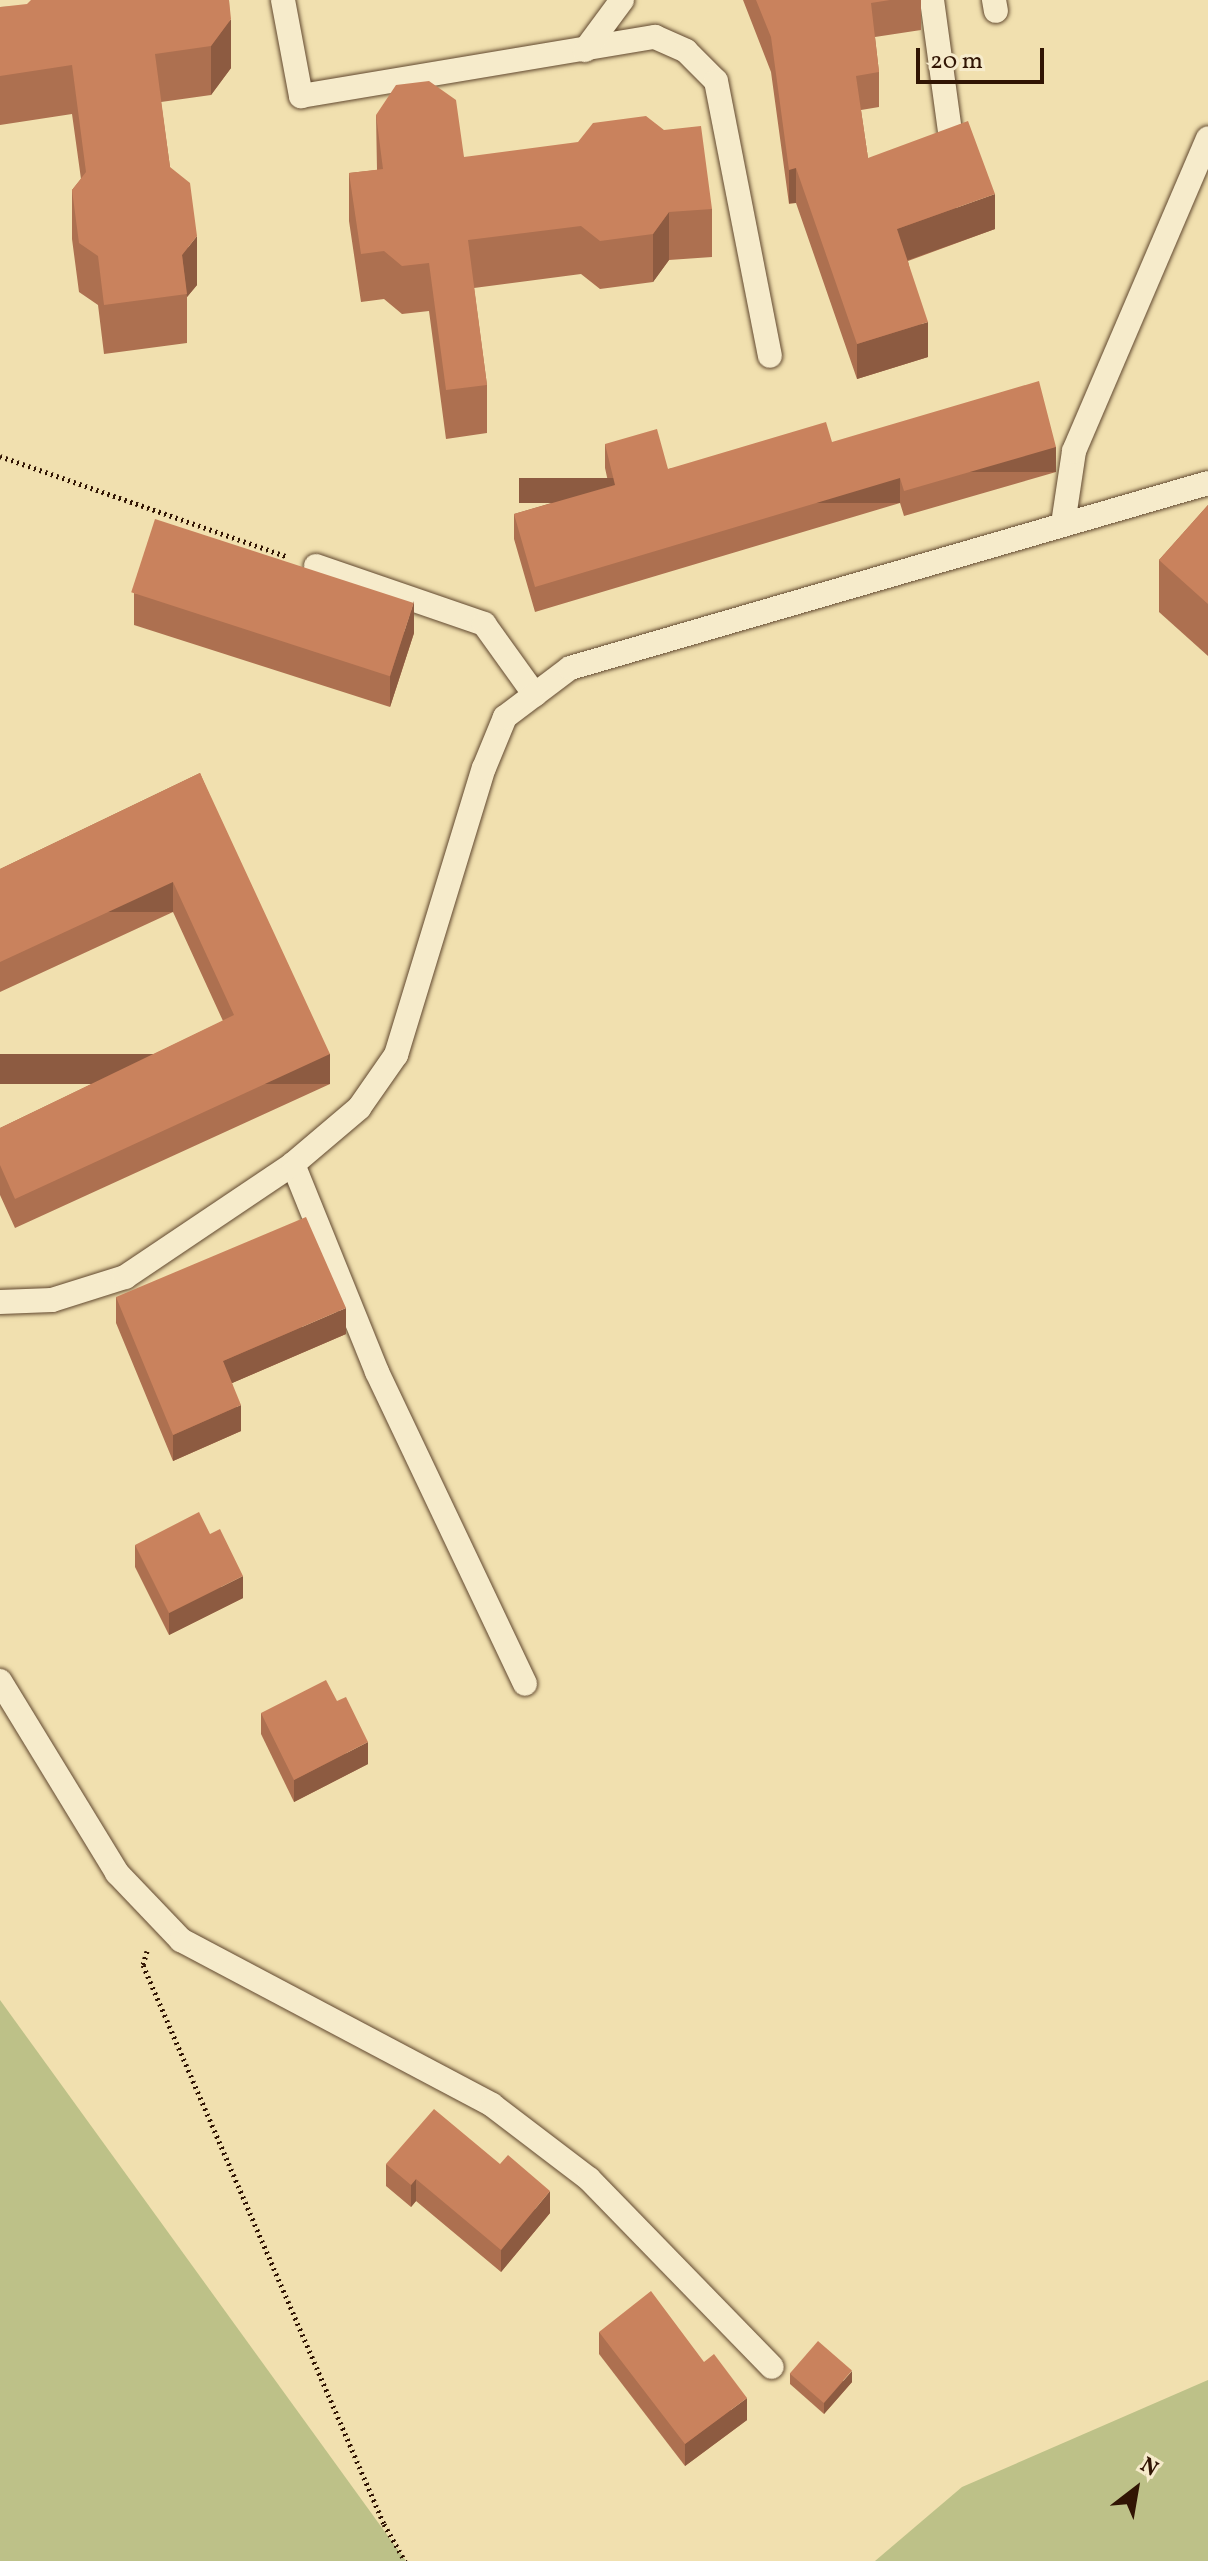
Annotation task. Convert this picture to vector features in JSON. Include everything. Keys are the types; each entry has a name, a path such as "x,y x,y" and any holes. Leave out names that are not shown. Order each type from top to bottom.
{"lane":[{"path":"283,0 301,96 655,37 686,51 716,81 770,356"},
{"path":"585,50 622,0"},
{"path":"932,0 950,131"},
{"path":"1063,524 1074,451 1208,138"},
{"path":"0,1302 52,1300 125,1277 293,1164 359,1108 396,1055 484,768 505,717 570,668 650,641 1208,483"},
{"path":"316,566 484,624 535,695"},
{"path":"293,1164 377,1372 525,1684"},
{"path":"0,1681 117,1873 181,1940 492,2105 589,2179 772,2367"}],"path":[{"path":"0,456 316,566"},
{"path":"158,1916 143,1965 384,2524 405,2561"}],"green space":[{"path":"0,2000 406,2561 0,2561"},
{"path":"1208,2380 1208,2561 875,2561 962,2487"}],"building":[{"path":"31,0 229,0 231,19 211,46 155,54 170,167 190,183 197,236 182,255 187,294 104,305 98,256 79,243 72,190 86,172 72,65 0,76 0,7 27,4"},
{"path":"756,0 890,0 871,3 879,72 856,76 868,158 968,121 995,194 897,229 928,322 857,344 796,168 789,170 771,37"},
{"path":"429,81 456,100 464,157 578,142 593,123 646,116 664,130 701,126 712,209 669,212 653,234 600,241 581,226 468,240 487,385 446,390 429,263 402,266 384,251 361,254 349,173 383,169 376,115 396,85"},
{"path":"1039,381 1056,447 904,491 900,478 535,587 514,514 615,485 605,444 657,429 668,469 826,422 832,442"},
{"path":"1208,505 1208,604 1159,560"},
{"path":"155,519 414,603 390,676 131,592"},
{"path":"200,773 330,1054 15,1199 0,1165 0,1128 234,1015 173,882 0,962 0,869"},
{"path":"306,1217 346,1308 223,1361 241,1405 173,1435 116,1297"},
{"path":"199,1512 210,1534 220,1529 243,1576 169,1613 135,1545"},
{"path":"326,1680 337,1701 346,1697 368,1742 294,1780 261,1713"},
{"path":"434,2109 500,2164 508,2155 550,2191 501,2250 416,2179 411,2185 386,2164"},
{"path":"651,2291 704,2362 714,2354 747,2398 685,2444 599,2332"},
{"path":"818,2341 852,2371 824,2403 790,2373"}]}
